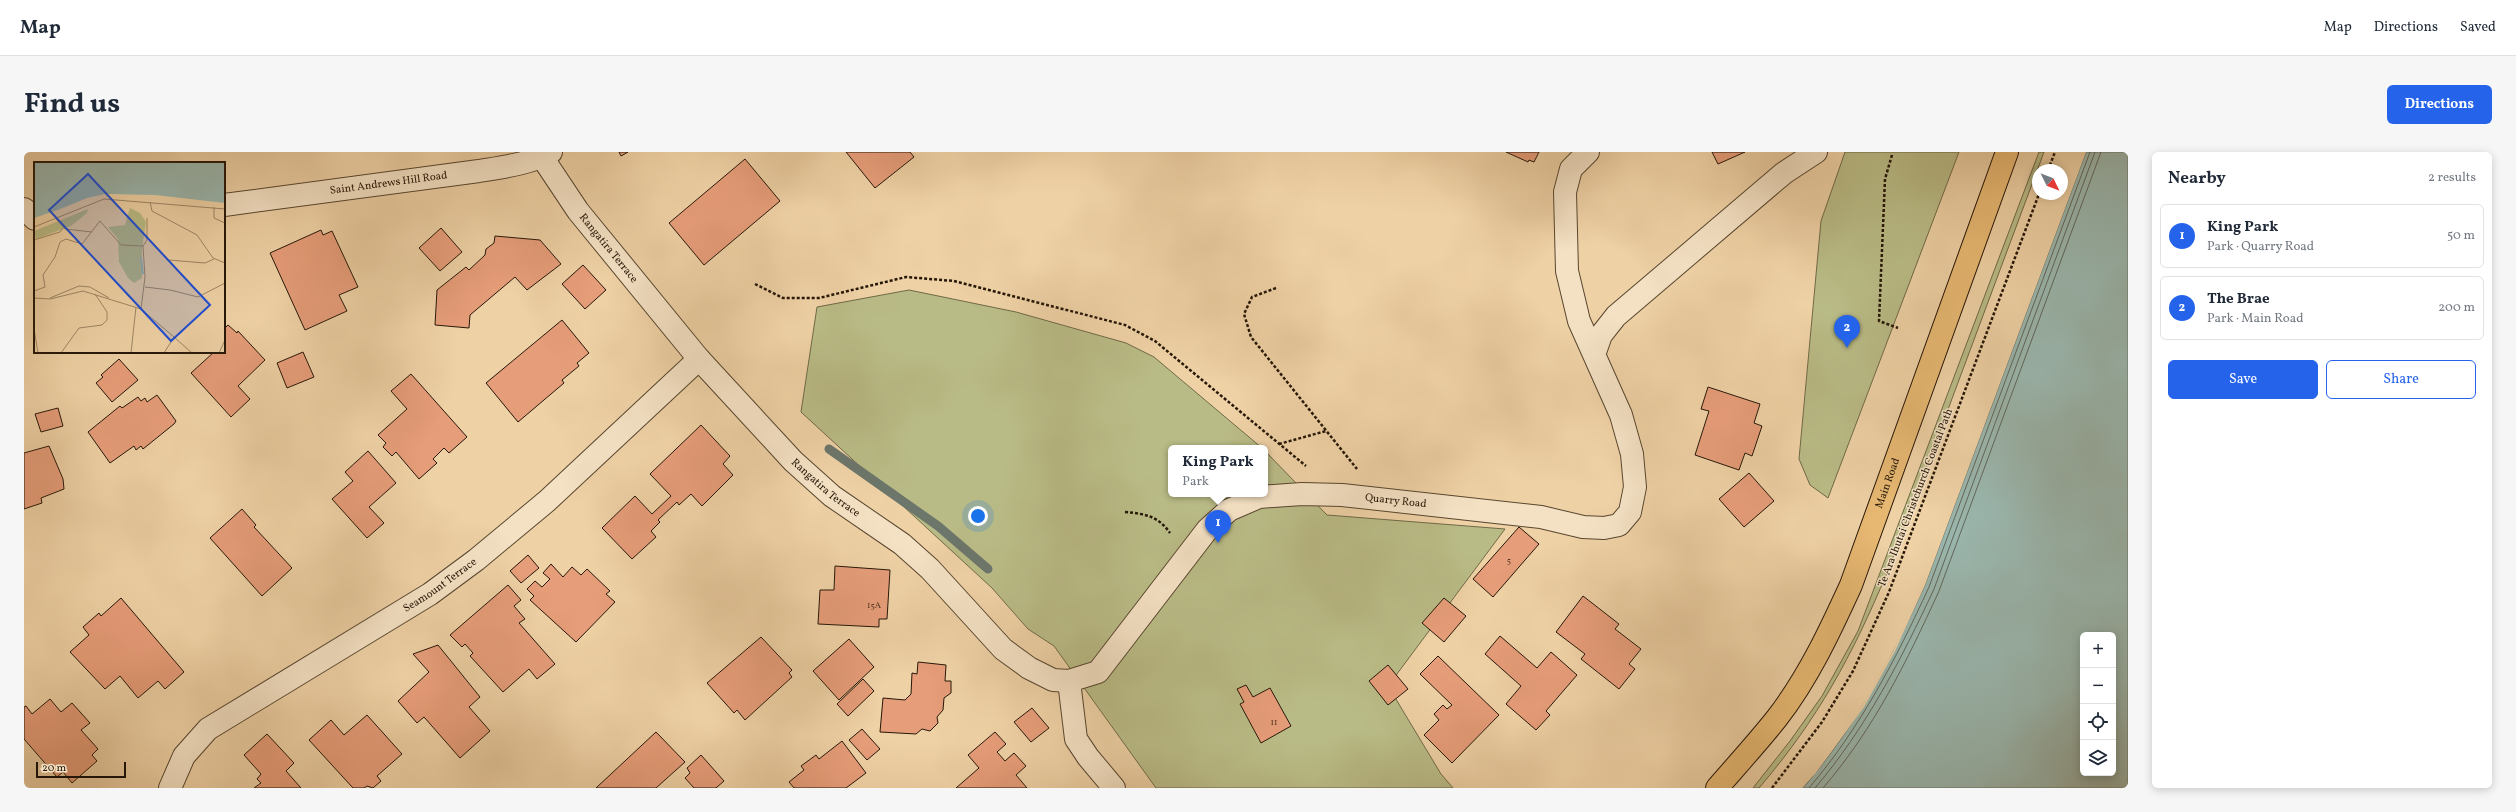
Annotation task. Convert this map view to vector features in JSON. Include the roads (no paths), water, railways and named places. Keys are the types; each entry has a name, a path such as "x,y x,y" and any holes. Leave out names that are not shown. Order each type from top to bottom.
{"main road":[{"name":"Main Road","path":"1717,788 1778,717 1805,677 1824,643 1851,585 2007,152"}],"street":[{"name":"Quarry Road","path":"1268,496 1302,494 1382,500 1541,517 1583,527 1604,528 1619,525 1630,512 1635,487 1632,454 1621,415 1579,321 1567,270 1565,192 1571,169 1588,152"},
{"path":"1594,352 1601,335 1616,316 1784,172 1816,152"},
{"name":"Saint Andrews Hill Road","path":"225,205 479,171 546,155"},
{"name":"Rangatira Terrace","path":"546,155 578,211 699,359 779,448 832,496 908,549 935,574 1003,649 1029,668 1052,680 1069,681"},
{"path":"24,209 34,218"},
{"path":"24,224 34,219"},
{"name":"Seamount Terrace","path":"170,788 184,756 195,741 208,729 430,594 476,560 547,500 699,359"},
{"name":"Quarry Road","path":"1069,681 1098,672 1207,530 1229,510 1259,497"},
{"path":"1069,681 1076,739 1088,757 1114,788"}],"water":[{"path":"2086,152 2128,152 2128,788 1803,788 1840,740 1856,716 1872,691 1899,640 1925,585"}],"waterway":[{"path":"829,449 938,526 988,569"}],"place":[{"name":"The Brae","path":"1847,348"},
{"name":"King Park","path":"1218,543"}]}
